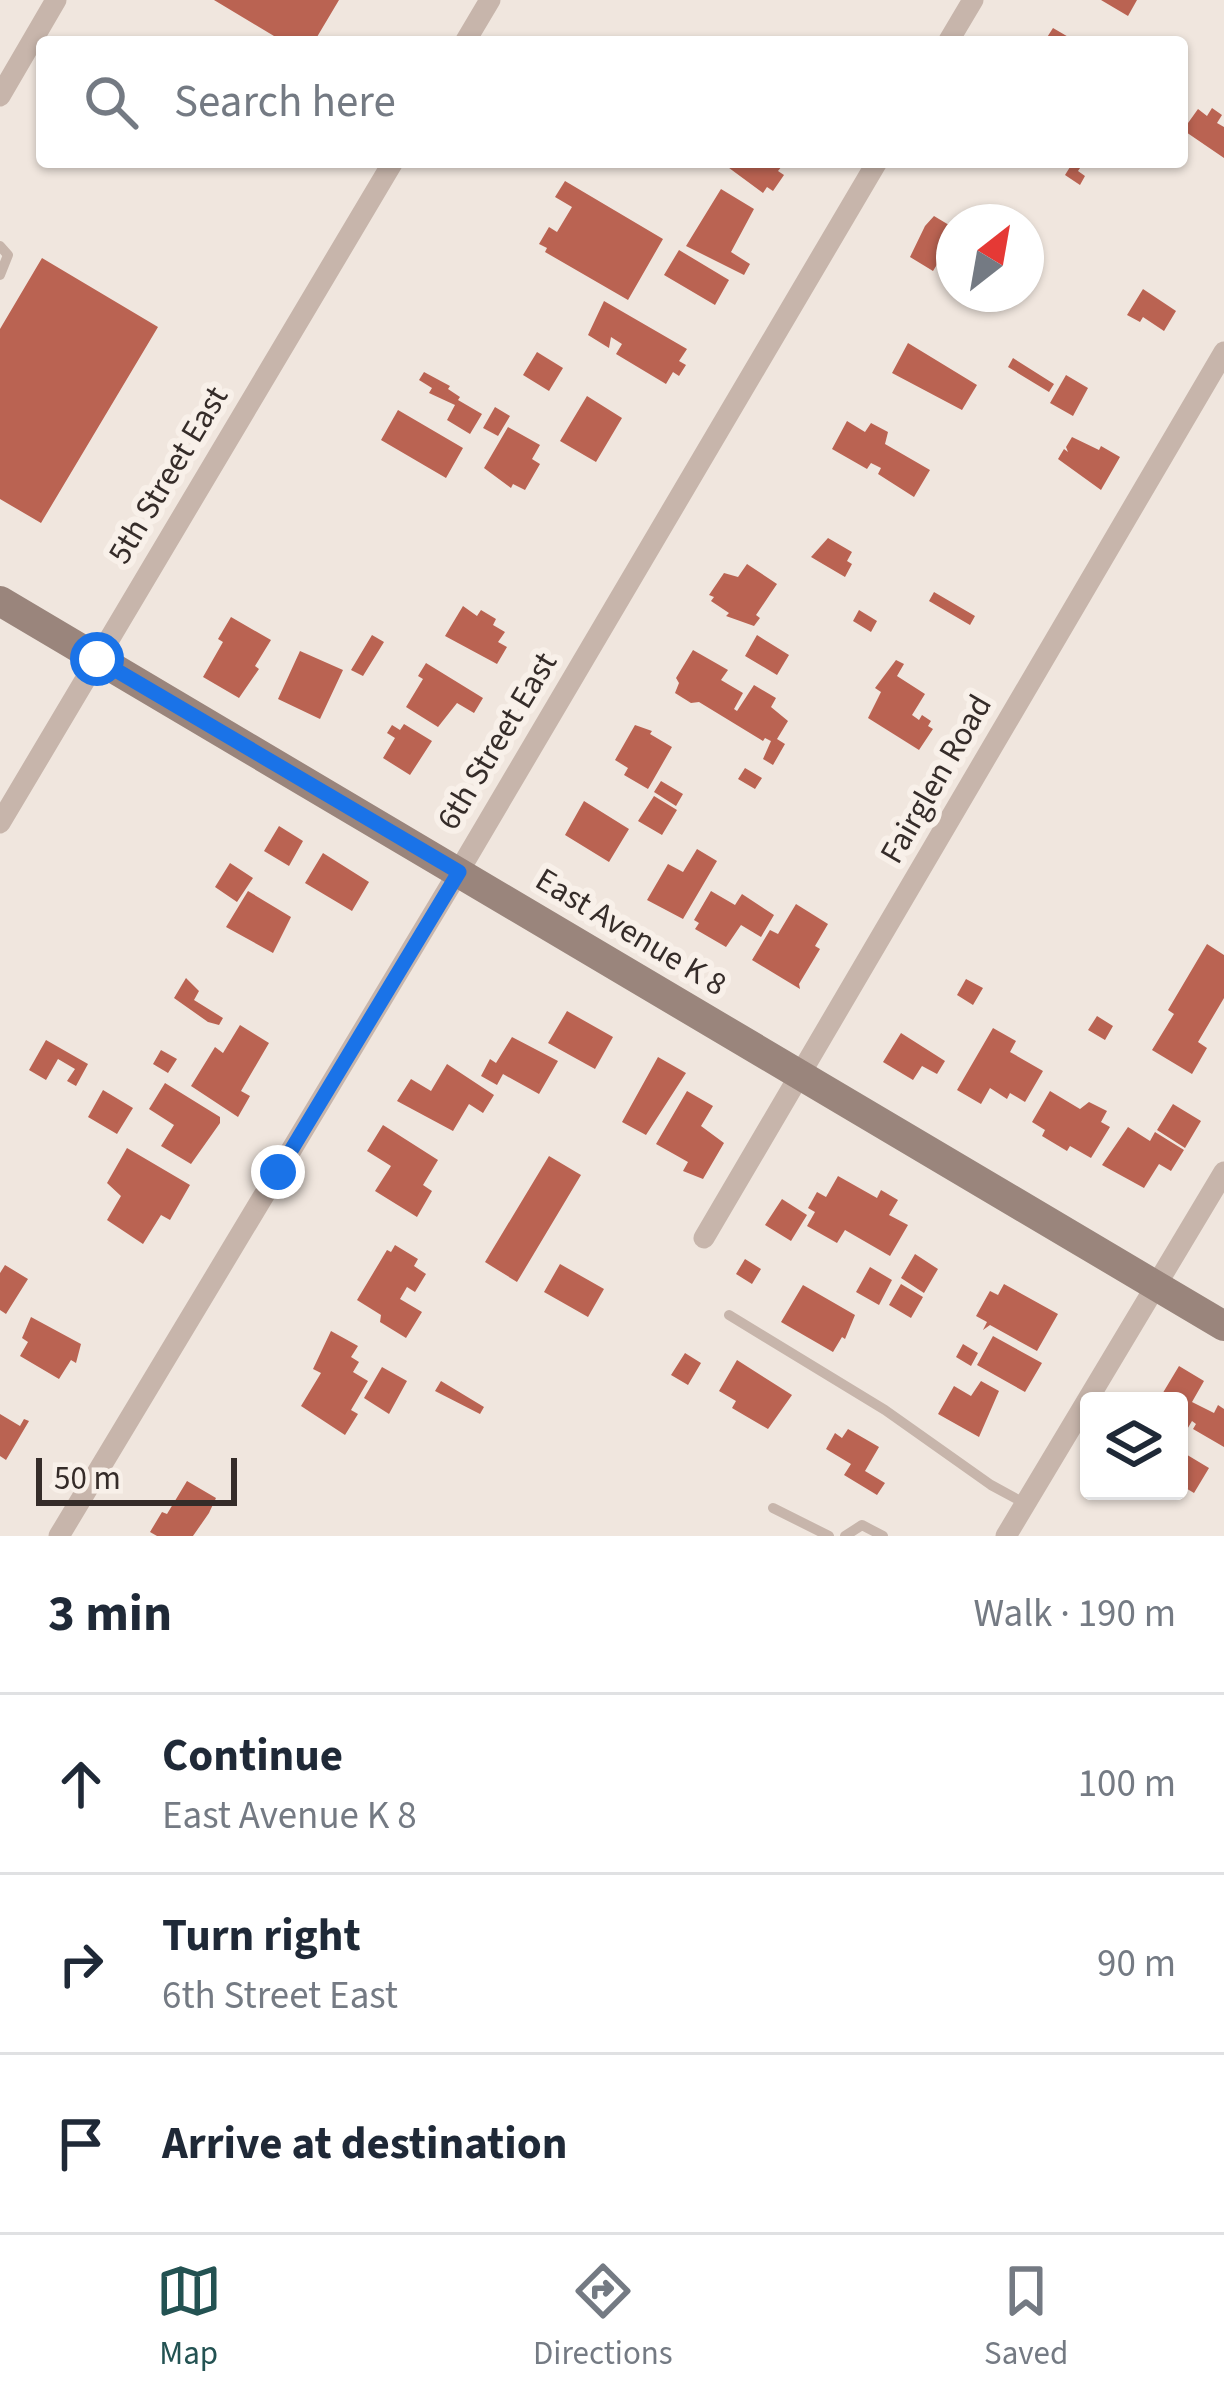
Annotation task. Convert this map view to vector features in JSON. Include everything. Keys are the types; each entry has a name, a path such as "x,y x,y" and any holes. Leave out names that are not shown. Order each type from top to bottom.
{"street":[{"path":"0,96 56,0"},
{"path":"469,36 490,0"},
{"path":"952,36 973,0"},
{"name":"5th Street East","path":"0,823 389,168"},
{"name":"6th Street East","path":"58,1536 459,872 873,168"},
{"name":"Fairglen Road","path":"704,1238 1224,352"},
{"name":"East Avenue K 8","path":"0,601 1224,1326"},
{"path":"1006,1536 1224,1172"}],"lane":[{"path":"0,246 8,255 0,275"},
{"path":"729,1315 885,1410 991,1485 1026,1504"},
{"path":"773,1508 829,1536"},
{"path":"845,1536 862,1525 883,1536"}],"building":[{"path":"214,0 339,0 318,36 274,36"},
{"path":"1101,0 1137,0 1128,16"},
{"path":"1212,108 1222,115 1217,123 1224,127 1224,158 1188,133 1188,123 1198,109 1207,116"},
{"path":"729,168 780,168 784,175 773,191 767,187 763,193"},
{"path":"1069,168 1080,168 1085,176 1080,185 1065,175"},
{"path":"565,181 663,239 628,300 539,244 549,227 557,232 572,207 555,197"},
{"path":"721,189 754,209 731,252 750,264 744,275 686,246"},
{"path":"936,217 933,271 910,257 925,226"},
{"path":"679,250 729,280 715,305 664,275"},
{"path":"42,258 158,327 41,523 0,499 0,329"},
{"path":"1143,289 1176,311 1164,331 1143,317 1140,322 1127,315"},
{"path":"604,301 687,349 679,361 686,365 679,376 673,372 666,384 616,354 622,344 611,337 609,348 588,335"},
{"path":"908,343 977,385 962,410 892,373"},
{"path":"537,352 563,368 549,391 523,375"},
{"path":"1013,358 1054,384 1049,392 1008,367"},
{"path":"424,372 450,386 458,400 482,414 470,434 447,420 455,405 429,393 432,388 419,380"},
{"path":"1066,375 1088,388 1073,416 1050,403"},
{"path":"587,396 622,418 596,462 560,441"},
{"path":"495,407 510,416 498,436 483,428"},
{"path":"398,410 463,448 446,478 381,440"},
{"path":"847,421 865,432 871,423 888,432 885,444 930,470 914,497 878,474 881,468 871,463 867,469 832,449"},
{"path":"508,427 540,445 532,459 540,464 525,490 513,484 511,488 484,468"},
{"path":"1072,437 1120,457 1101,490 1058,459 1064,449 1068,452"},
{"path":"828,538 852,552 845,577 811,557"},
{"path":"747,564 777,584 754,626 726,616 729,613 709,595 724,573 738,577"},
{"path":"934,592 975,616 970,625 929,601"},
{"path":"463,606 477,616 481,610 496,619 493,625 505,632 498,642 507,647 497,664 445,636"},
{"path":"859,610 877,621 871,632 853,621"},
{"path":"231,617 271,640 239,698 203,677"},
{"path":"372,635 384,642 363,676 351,670"},
{"path":"757,635 789,655 777,675 745,656"},
{"path":"693,650 728,670 721,680 743,693 737,711 754,685 776,698 771,707 788,721 777,739 785,744 773,765 763,759 771,741 675,693 676,678"},
{"path":"300,651 343,670 320,719 278,699"},
{"path":"896,660 904,664 897,676 925,694 912,715 931,721 928,726 933,729 919,750 868,718 881,692 875,688"},
{"path":"426,663 483,698 474,713 457,703 438,727 406,707 423,679 418,676"},
{"path":"404,724 432,741 410,775 383,758 395,738 387,733 392,725 400,730"},
{"path":"635,725 672,747 648,789 624,775 628,768 615,760"},
{"path":"745,768 762,778 755,789 738,779"},
{"path":"661,781 683,794 676,806 654,792"},
{"path":"654,796 677,810 662,835 638,821"},
{"path":"584,801 629,829 609,862 565,835"},
{"path":"279,826 303,841 289,866 264,851"},
{"path":"697,849 717,861 683,919 647,900 668,864 683,872"},
{"path":"323,853 369,882 352,911 305,883"},
{"path":"230,863 253,878 237,902 215,887"},
{"path":"248,891 291,917 273,953 226,927"},
{"path":"711,891 735,905 742,894 774,915 761,937 741,925 726,947 695,929 699,923 694,920"},
{"path":"796,904 828,924 800,989 752,960 770,930 778,934"},
{"path":"1207,944 1224,955 1224,998 1198,1042 1207,1048 1192,1074 1152,1050 1174,1014 1168,1010"},
{"path":"186,978 199,991 194,1000 223,1018 219,1025 174,998"},
{"path":"966,979 983,988 973,1005 957,995"},
{"path":"567,1011 613,1037 595,1069 548,1043"},
{"path":"1097,1016 1113,1026 1105,1040 1088,1030"},
{"path":"240,1025 269,1043 241,1091 250,1096 238,1117 191,1086 215,1047 223,1053"},
{"path":"993,1028 1016,1041 1010,1052 1043,1071 1025,1102 1010,1093 1007,1099 990,1088 981,1104 957,1090"},
{"path":"901,1033 945,1061 937,1074 922,1066 913,1080 883,1062"},
{"path":"512,1037 558,1061 539,1094 503,1074 497,1085 481,1076 490,1059 496,1063"},
{"path":"46,1040 88,1064 76,1086 67,1081 75,1069 58,1059 46,1080 29,1070"},
{"path":"161,1050 177,1059 168,1073 153,1064"},
{"path":"658,1057 686,1073 646,1135 622,1122"},
{"path":"447,1064 494,1095 483,1113 469,1104 453,1131 397,1101 411,1079 431,1091"},
{"path":"165,1083 220,1117 191,1164 161,1146 174,1125 149,1109"},
{"path":"103,1090 133,1108 117,1134 88,1117"},
{"path":"687,1091 713,1106 701,1126 724,1143 703,1179 683,1171 688,1162 656,1144"},
{"path":"1050,1091 1080,1109 1089,1102 1107,1111 1101,1122 1110,1127 1091,1158 1042,1136 1045,1130 1032,1122"},
{"path":"1173,1104 1201,1121 1185,1148 1157,1130"},
{"path":"383,1125 438,1160 423,1185 432,1191 417,1217 375,1191 391,1166 367,1151"},
{"path":"1128,1127 1150,1141 1155,1132 1184,1150 1171,1171 1159,1164 1144,1188 1102,1165"},
{"path":"127,1148 190,1185 170,1220 161,1215 143,1244 107,1220 121,1196 107,1183"},
{"path":"549,1156 581,1175 517,1282 485,1262"},
{"path":"838,1176 877,1198 881,1190 898,1200 889,1215 908,1225 890,1256 845,1230 837,1243 807,1226 815,1212 808,1208 817,1192 826,1197"},
{"path":"782,1199 807,1215 791,1241 765,1225"},
{"path":"395,1245 418,1259 414,1266 426,1274 415,1292 407,1287 400,1299 422,1312 406,1338 357,1300 387,1250 391,1252"},
{"path":"915,1254 938,1269 924,1293 901,1278"},
{"path":"745,1259 761,1269 752,1284 736,1274"},
{"path":"560,1264 604,1289 588,1317 544,1292"},
{"path":"5,1265 28,1279 6,1314 0,1310 0,1273"},
{"path":"870,1267 892,1280 879,1305 856,1292"},
{"path":"901,1284 923,1297 911,1318 889,1305"},
{"path":"1004,1284 1058,1314 1037,1351 990,1325 983,1330 987,1322 976,1316 990,1291 998,1295"},
{"path":"803,1285 855,1315 845,1339 833,1352 781,1322"},
{"path":"31,1317 81,1344 76,1363 71,1360 59,1379 20,1356 28,1342 22,1338"},
{"path":"331,1331 358,1346 351,1357 359,1362 353,1372 368,1381 351,1410 358,1414 345,1435 301,1406 321,1373 313,1369"},
{"path":"993,1336 1042,1363 1025,1392 977,1365"},
{"path":"963,1344 978,1353 971,1366 956,1357"},
{"path":"685,1353 701,1363 688,1385 671,1375"},
{"path":"737,1360 792,1395 768,1429 732,1408 736,1401 719,1391"},
{"path":"1179,1366 1204,1381 1192,1402 1214,1413 1218,1405 1224,1409 1224,1447 1193,1429 1192,1421 1188,1428 1188,1392 1163,1392"},
{"path":"382,1367 407,1381 389,1414 364,1398"},
{"path":"441,1381 484,1407 480,1414 435,1391"},
{"path":"981,1381 999,1391 979,1437 938,1414 954,1386 971,1396"},
{"path":"0,1414 20,1426 24,1419 29,1421 6,1460 0,1456"},
{"path":"848,1429 879,1447 865,1471 885,1483 877,1495 844,1475 851,1464 826,1449 835,1433 842,1438"},
{"path":"1188,1455 1209,1468 1194,1493 1188,1489"},
{"path":"187,1481 216,1498 193,1536 150,1532 162,1512 167,1514"}],"route":[{"path":"97,659 459,872 278,1172"}]}
